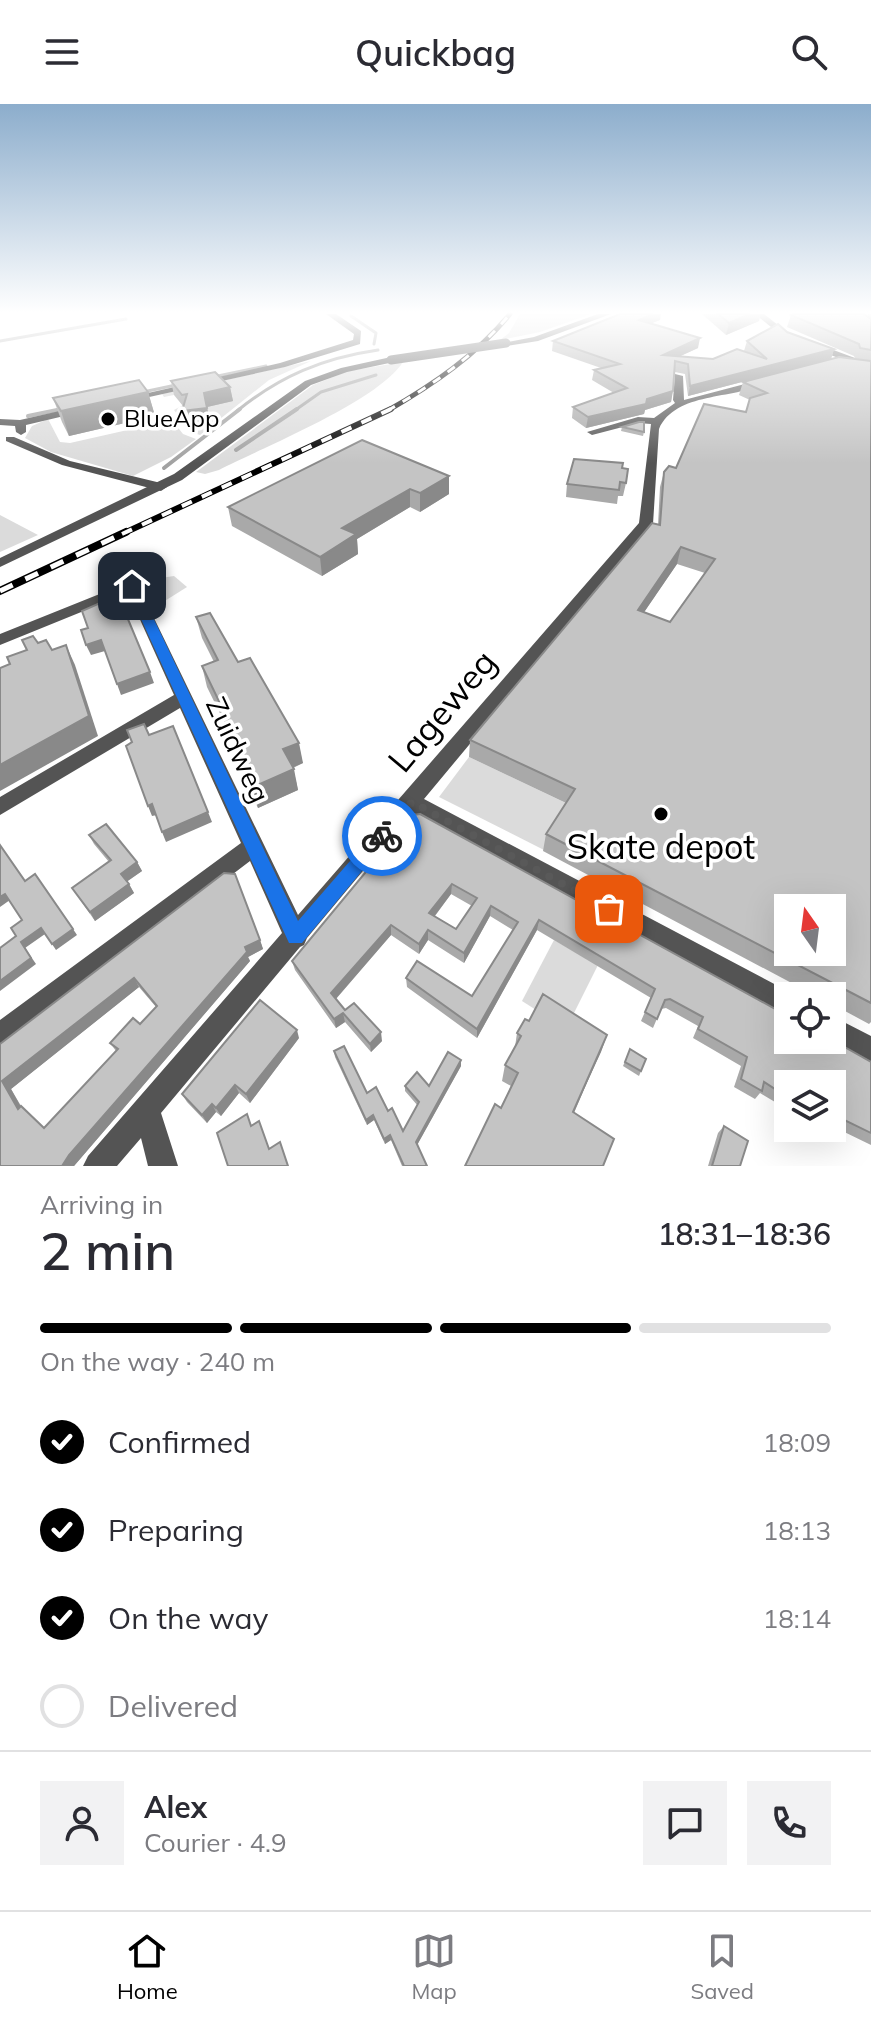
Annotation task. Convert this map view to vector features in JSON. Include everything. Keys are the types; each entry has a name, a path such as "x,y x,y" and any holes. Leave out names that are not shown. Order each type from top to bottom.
{"street":[{"path":"114,402 287,364"},
{"path":"0,563 161,487 308,383 374,364"},
{"path":"842,364 871,367"},
{"path":"678,376 678,400 683,404"},
{"path":"592,432 638,420 655,421 663,412 683,404 781,378"},
{"path":"0,422 20,423 86,408"},
{"name":"Lageweg","path":"98,1166 412,802 646,524 655,421"},
{"path":"5,440 23,430 20,423"},
{"path":"5,440 66,463 161,487"},
{"name":"Zuidweg","path":"0,640 132,586 296,937"},
{"path":"0,807 183,698"},
{"path":"412,802 774,997"},
{"path":"0,1036 252,847"},
{"path":"846,1037 871,1050"},
{"path":"147,1111 163,1166"}],"shaded area":[{"path":"305,364 269,380 200,435 191,432 174,410 218,386 164,397 162,394"},
{"path":"402,364 370,392 318,422 219,470 205,474 196,472 313,385 348,371"},
{"path":"48,419 60,442 70,443 172,420 183,434 196,439 171,457 133,476 51,452 25,438 32,426"},
{"path":"0,515 38,535 0,552"},
{"path":"174,576 187,587 160,604 152,601 141,581"},
{"path":"469,757 570,805 544,850 439,797"},
{"path":"554,940 598,965 566,1029 522,1001"}],"building":[{"path":"620,364 675,364 673,391 647,399 646,404 588,417 573,407 627,388 594,370"},
{"path":"686,364 777,364 690,386"},
{"path":"814,364 871,364 871,1003 846,990 846,982 831,982 800,966 846,966 846,894 774,894 774,953 546,834 575,789 470,740 652,523 660,525 664,472 669,466 676,468 704,404 746,412 750,398 767,393 743,382","holes":["681,547 715,559 670,622 638,610"]},
{"path":"215,372 230,387 204,393 207,408 182,411 187,394 182,395 171,381"},
{"path":"139,380 148,392 61,411 53,398"},
{"path":"644,422 644,432 622,427"},
{"path":"362,440 449,476 420,493 410,489 342,528 356,534 320,557 228,507"},
{"path":"574,459 623,463 622,468 628,469 626,483 620,482 619,490 567,484"},
{"path":"109,599 120,600 150,672 117,684 101,640 86,645 81,630 88,628 82,611"},
{"path":"210,613 238,662 250,658 299,743 283,749 294,769 253,787 237,756 244,753 202,666 218,660 196,617"},
{"path":"33,636 38,643 46,640 52,650 66,645 89,716 0,765 0,668 10,664 7,657 27,650 22,640"},
{"path":"144,724 149,735 173,726 208,812 162,832 152,804 148,806 126,746 132,742 127,730"},
{"path":"420,814 774,1008 774,1054 846,1054 846,1048 871,1062 871,1133 846,1121 846,1070 774,1070 774,1089 764,1082 762,1091 741,1079 747,1057 698,1029 703,1017 670,999 665,1000 657,1019 645,1012 655,989 539,920 477,1029 406,978 417,961 472,996 518,922 491,906 464,953 428,930 419,944 391,925 331,993 345,1010 354,1003 381,1032 370,1044 343,1013 334,1019 292,961 413,815","holes":["452,884 477,898 456,929 429,913"]},
{"path":"106,824 137,862 121,874 129,884 90,912 72,888 111,860 89,835"},
{"path":"0,845 25,881 35,874 73,929 52,944 41,928 21,942 31,958 0,981 0,948 16,936 11,928 22,920 5,894 0,897"},
{"path":"224,873 235,874 260,940 245,947 247,952 62,1166 0,1166 0,1044","holes":["134,978 157,1006 140,1024 133,1018 110,1043 118,1049 44,1128 21,1106 18,1109 2,1081"]},
{"path":"543,994 607,1035 573,1112 614,1139 603,1166 465,1166 495,1104 501,1108 518,1073 505,1065 521,1036 517,1033 525,1019 529,1021"},
{"path":"260,1000 297,1030 246,1094 235,1085 216,1108 212,1104 202,1115 182,1094"},
{"path":"344,1046 367,1093 376,1087 388,1111 392,1108 403,1131 419,1102 405,1086 417,1072 429,1086 448,1052 461,1060 416,1142 427,1166 404,1166 390,1135 384,1139 373,1115 366,1120 334,1051"},
{"path":"630,1049 646,1059 641,1071 625,1062"},
{"path":"247,1114 251,1126 259,1121 269,1149 280,1142 288,1166 228,1166 217,1133"},
{"path":"724,1126 748,1141 740,1166 712,1166"}],"waterway":[{"path":"237,411 286,378 322,364"},
{"path":"213,377 266,366"},
{"path":"294,411 321,392 376,375"},
{"path":"143,392 176,385"},
{"path":"28,416 62,409 54,411"},
{"path":"164,468 240,409"},
{"path":"236,450 297,409"}],"railway":[{"path":"388,410 458,364"},
{"path":"122,534 388,410"},
{"path":"0,591 126,532"}],"way so far":[{"path":"382,836 412,802 609,909"}],"place":[{"name":"BlueApp","path":"108,419"},
{"name":"Skate depot","path":"661,814"}],"route":[{"path":"132,586 296,937 382,836"}]}
